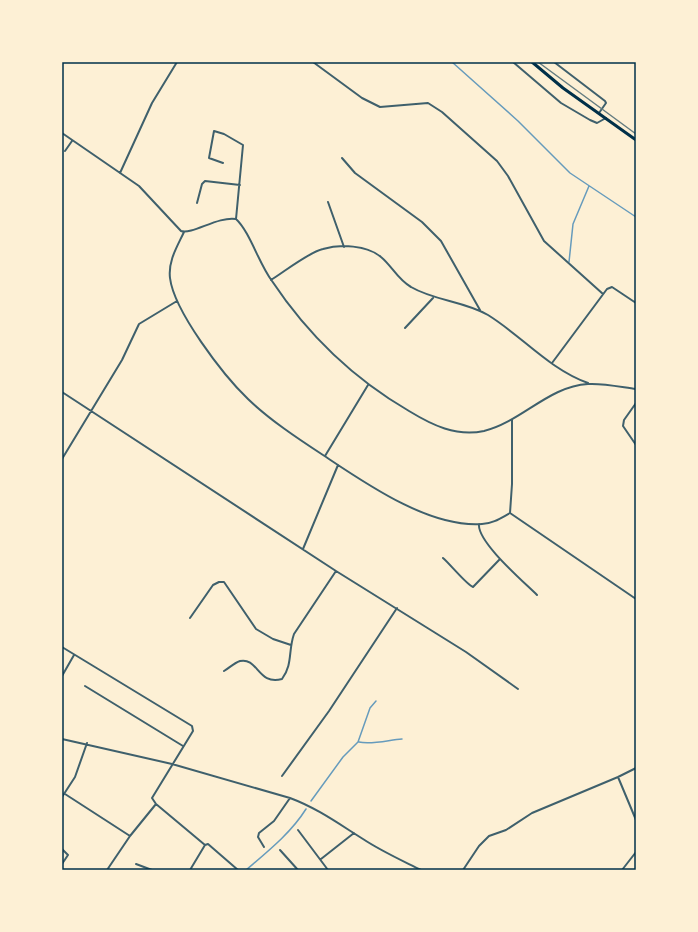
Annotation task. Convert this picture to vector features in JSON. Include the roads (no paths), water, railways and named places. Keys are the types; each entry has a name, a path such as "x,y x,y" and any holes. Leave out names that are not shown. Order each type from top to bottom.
{"highway":[{"path":"532,62 564,88 636,140"}],"street":[{"path":"120,173 152,103 177,62"},
{"path":"314,62 362,98 380,107 428,103 442,112 497,161 508,176 544,241 603,294"},
{"path":"513,62 549,94 580,115 597,123 606,118"},
{"path":"554,62 605,101 606,103 599,114"},
{"path":"223,163 209,158 214,131 224,134 243,145 236,219 243,228 258,260 271,280 319,340 368,385 424,420 450,430 482,431 512,420 561,391 589,384"},
{"path":"62,133 139,186 177,229 184,232 218,220 236,219"},
{"path":"65,150 72,140"},
{"path":"342,158 355,173 422,222 441,241 480,311"},
{"path":"198,203 204,181 240,185"},
{"path":"328,202 344,247"},
{"path":"184,232 174,252 170,270 172,289 177,301 203,345 233,384 270,418 338,465 416,510 447,520 479,524 489,523 510,513"},
{"path":"271,280 318,250 344,247 364,249 377,255 404,283 433,298 480,311 494,319 570,376 589,384 636,389"},
{"path":"552,363 607,289 612,287 636,303"},
{"path":"405,328 433,298"},
{"path":"62,459 124,356 139,324 177,301"},
{"path":"325,456 368,385"},
{"path":"62,392 336,571 466,652 518,689"},
{"path":"636,403 624,420 623,426 636,445"},
{"path":"510,513 512,484 512,420"},
{"path":"303,549 338,465"},
{"path":"510,513 636,599"},
{"path":"479,524 480,533 500,559 537,594"},
{"path":"444,558 459,572 468,585 474,587 500,559"},
{"path":"224,671 235,663 245,661 251,663 266,679 274,681 282,679 289,667 291,645 294,634 336,571"},
{"path":"190,618 213,585 219,582 224,582 256,629 273,639 291,645"},
{"path":"282,776 329,711 397,608"},
{"path":"62,647 191,724 193,727 192,731 152,798 156,804 205,846 208,844 238,870"},
{"path":"62,676 74,655"},
{"path":"85,686 183,746"},
{"path":"62,739 87,743 172,764 290,798 324,814 371,844 421,870"},
{"path":"62,797 75,777 87,743"},
{"path":"463,870 479,846 489,836 506,830 526,816 547,806 618,777 636,768"},
{"path":"618,777 636,820"},
{"path":"65,794 130,836"},
{"path":"264,847 258,837 259,833 274,821 290,798"},
{"path":"107,870 130,836 156,804"},
{"path":"298,830 328,870"},
{"path":"320,860 354,833"},
{"path":"190,870 205,846"},
{"path":"62,849 68,855 62,864"},
{"path":"280,850 298,870"},
{"path":"622,870 636,852"},
{"path":"136,864 152,870"}],"waterway":[{"path":"452,62 518,121 570,173 636,217"},
{"path":"569,262 573,224 589,186"},
{"path":"311,801 343,757 358,742 370,708 376,701"},
{"path":"359,742 374,743 402,739"},
{"path":"246,870 286,834 306,809"}],"railway":[{"path":"538,62 636,134"}]}
